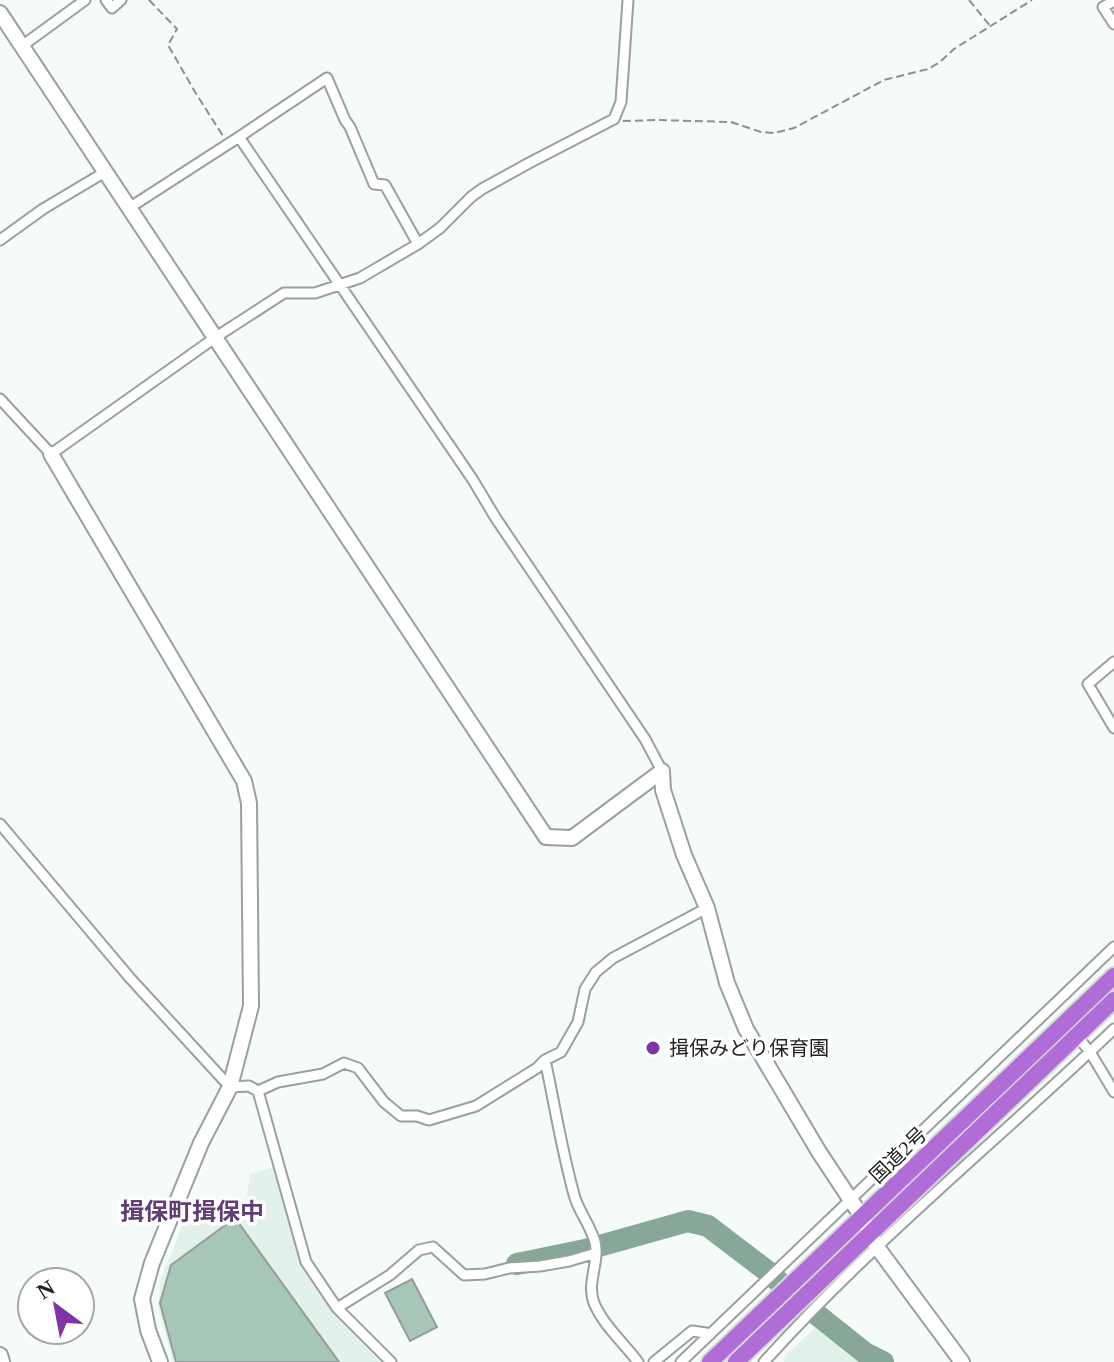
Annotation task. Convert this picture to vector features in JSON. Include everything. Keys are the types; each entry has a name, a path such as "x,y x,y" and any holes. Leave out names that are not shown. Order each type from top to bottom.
{"highway":[{"name":"国道2号","path":"736,1362 816,1297 870,1232 1114,976"},
{"name":"国道2号","path":"710,1362 797,1279 870,1232 1114,1000"}],"street":[{"path":"22,46 85,0"},
{"path":"106,0 112,8 121,0"},
{"path":"51,454 216,337 284,293 315,293 360,278 440,228 482,189 614,119 621,102 628,0"},
{"path":"1114,1 1103,7 1114,24"},
{"path":"0,13 546,837 572,838 662,771"},
{"path":"129,208 327,78 374,184 385,185 418,244"},
{"path":"239,137 402,374 645,739 662,771 663,790 684,855 707,908 727,983 746,1029 870,1232 962,1362"},
{"path":"0,240 43,209 105,172"},
{"path":"0,399 51,454 244,781 249,803 251,1006 230,1087 201,1143 152,1263 142,1299 148,1330 160,1362"},
{"path":"1114,662 1088,684 1114,728"},
{"path":"0,824 130,978 230,1087"},
{"path":"258,1091 278,1082 323,1074 344,1063 358,1068 384,1102 401,1116 429,1120 476,1106 561,1052 578,1022 585,989 596,972 613,958 707,908"},
{"path":"681,1362 1114,947"},
{"path":"870,1232 1114,1029"},
{"path":"1077,1036 1114,1092"},
{"path":"545,1060 576,1200 595,1242 593,1302 637,1362"},
{"path":"230,1087 249,1086 258,1091 306,1262 337,1308 391,1362"},
{"path":"337,1308 390,1275 419,1250 433,1247 464,1275 540,1266 596,1253"},
{"path":"764,1362 796,1316"},
{"path":"654,1362 692,1331 706,1333"},
{"path":"0,1355 2,1362"}],"path":[{"path":"149,0 177,29 168,45 228,144"},
{"path":"969,0 992,27"},
{"path":"614,119 731,122 761,132 784,130 811,120 884,80 928,69 1032,0"}],"shaded area":[{"path":"275,1167 302,1268 335,1314 380,1362 173,1362 158,1306 161,1279 194,1196 245,1207 250,1174"},
{"path":"815,1328 872,1362 784,1362 785,1356"}],"building":[{"path":"235,1218 339,1362 176,1362 160,1303 171,1265"},
{"path":"412,1279 437,1327 410,1341 385,1293"}],"waterway":[{"path":"517,1264 585,1250 688,1221 708,1226 865,1353 883,1362"}],"place":[{"name":"揖保みどり保育園","path":"653,1048"}],"district":[{"name":"揖保町揖保中","path":"192,1212"}]}
